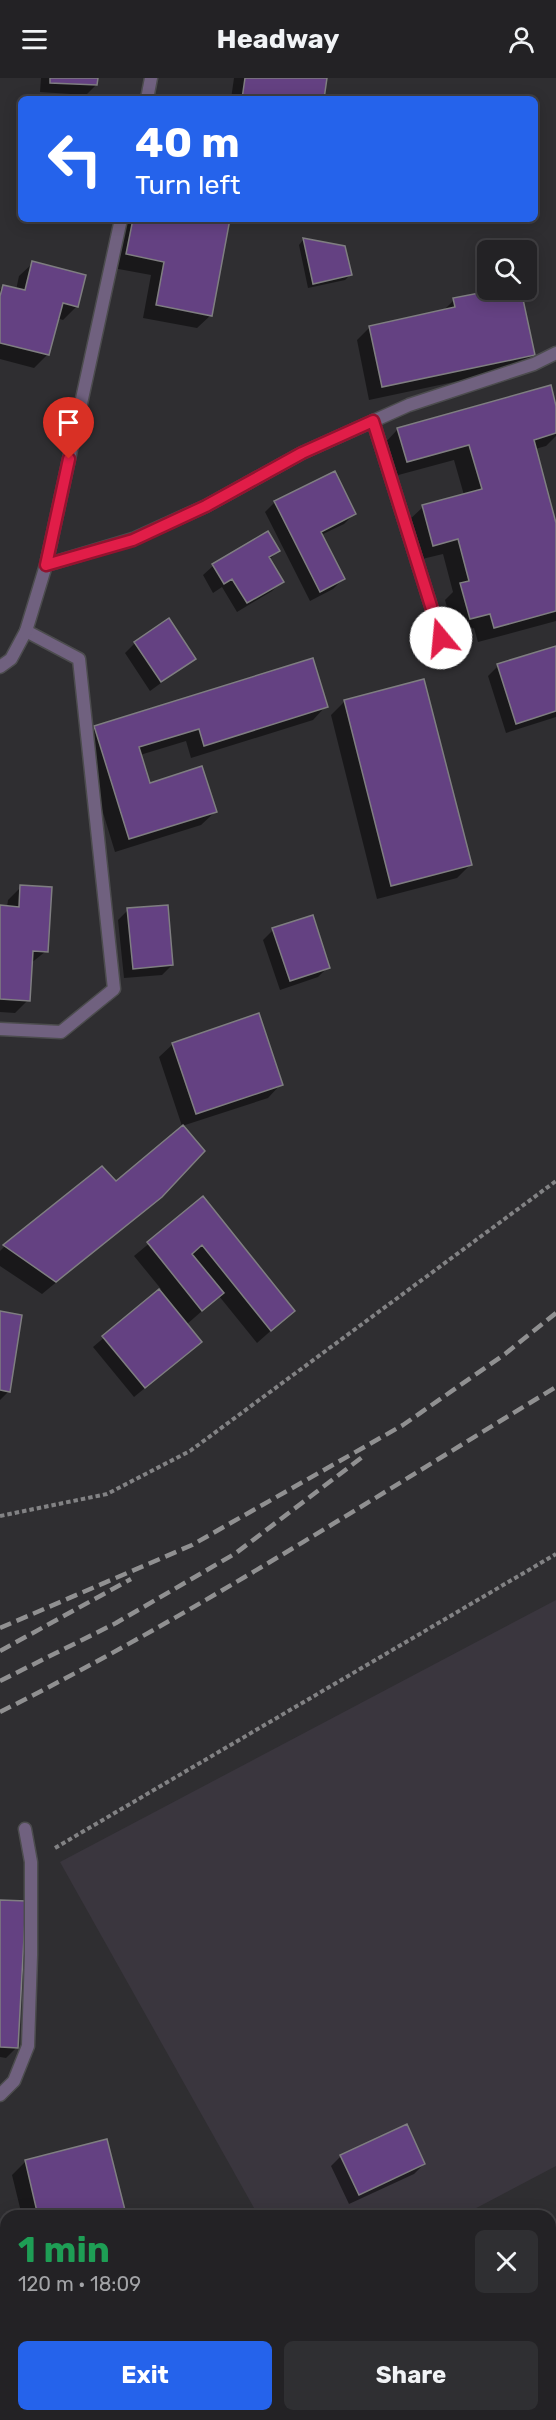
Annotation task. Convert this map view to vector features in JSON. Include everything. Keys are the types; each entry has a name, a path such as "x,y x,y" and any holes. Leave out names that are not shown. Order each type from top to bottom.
{"street":[{"path":"148,96 151,78"},
{"path":"0,667 11,659 26,631 46,565 120,222"},
{"path":"46,565 133,540 206,506 302,453 409,405 534,364 556,353"},
{"path":"373,421 441,638"},
{"path":"0,1029 61,1032 114,989 79,659 26,631"},
{"path":"0,2095 14,2081 28,2046 31,1862 25,1829"}],"path":[{"path":"0,1516 107,1494 190,1451 556,1181"},
{"path":"31,1862 556,1554"}],"shaded area":[{"path":"556,1600 556,2166 472,2210 255,2210 60,1862"}],"building":[{"path":"50,78 98,78 97,85 50,83"},
{"path":"245,78 327,78 324,96 242,96"},
{"path":"132,222 229,222 212,316 156,305 164,262 126,254"},
{"path":"303,238 345,246 352,275 313,284"},
{"path":"32,261 86,275 78,307 63,303 49,355 0,343 0,296 3,285 25,290"},
{"path":"477,293 477,300 523,300 535,355 382,387 369,326 455,307 453,298"},
{"path":"551,385 556,406 556,433 534,440 556,523 556,611 494,628 490,614 470,619 460,583 469,581 458,539 433,546 422,505 482,489 469,445 407,462 397,428"},
{"path":"335,471 356,514 321,532 345,579 320,592 274,501"},
{"path":"268,531 280,551 269,557 284,582 247,603 232,579 224,584 212,564"},
{"path":"169,618 196,659 161,682 134,642"},
{"path":"556,646 556,711 516,724 497,664"},
{"path":"313,658 328,707 204,746 199,729 139,747 150,783 202,766 217,812 129,839 94,726"},
{"path":"424,679 472,865 391,886 344,700"},
{"path":"20,885 52,887 48,952 33,951 30,1001 0,999 0,905 19,907"},
{"path":"168,905 173,965 133,969 127,908"},
{"path":"313,915 330,968 290,981 272,928"},
{"path":"259,1013 283,1085 196,1114 172,1043"},
{"path":"183,1125 205,1151 162,1197 56,1282 3,1245 102,1166 116,1181"},
{"path":"203,1196 295,1311 271,1331 202,1245 192,1254 224,1293 202,1311 147,1242"},
{"path":"159,1289 202,1342 145,1388 102,1336"},
{"path":"0,1311 22,1315 10,1392 0,1390"},
{"path":"0,1900 26,1901 18,2048 0,2047"},
{"path":"407,2124 425,2164 359,2195 340,2155"},
{"path":"107,2139 125,2210 37,2210 25,2160"}],"railway":[{"path":"0,1628 192,1545 403,1425 505,1354 556,1313"},
{"path":"0,1712 72,1675 212,1596 556,1387"},
{"path":"0,1681 116,1623 236,1553 365,1455"},
{"path":"0,1651 131,1579"}],"route":[{"path":"69,459 46,565 133,540 206,506 302,453 373,421 441,638"}]}
